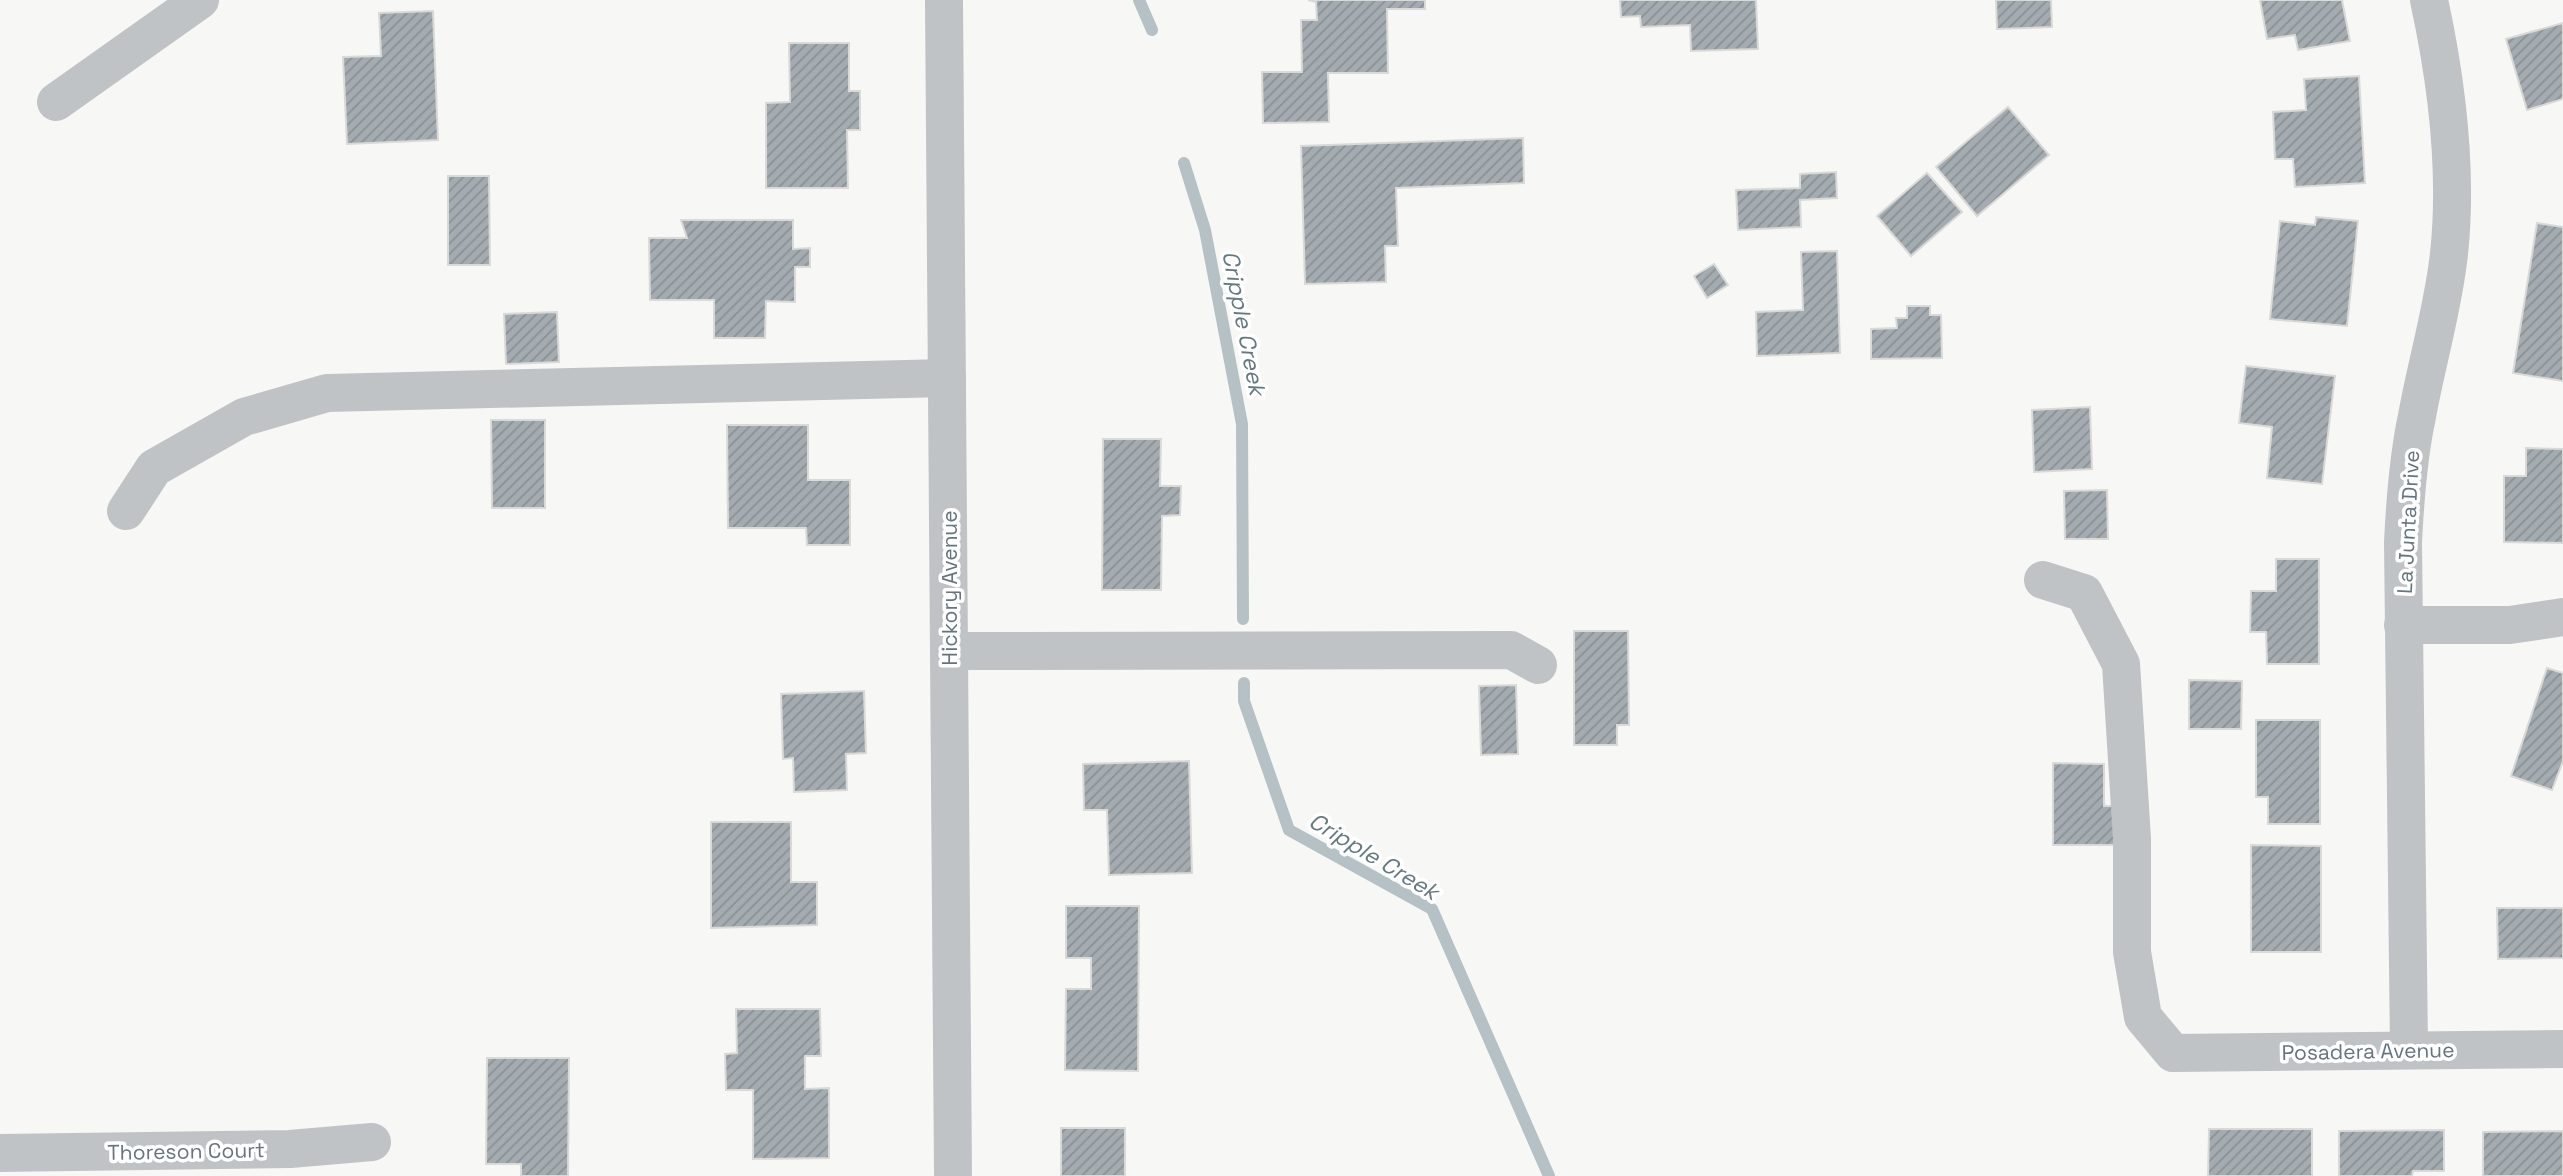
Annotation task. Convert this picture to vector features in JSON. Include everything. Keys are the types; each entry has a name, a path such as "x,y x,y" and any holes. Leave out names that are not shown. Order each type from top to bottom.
{"street":[{"path":"56,102 200,0"},
{"name":"Hickory Avenue","path":"944,0 953,1176"},
{"name":"La Junta Drive","path":"2409,1050 2403,625 2406,478 2440,317 2449,252 2453,172 2444,67 2429,0"},
{"path":"127,511 154,468 244,417 327,393 947,377"},
{"name":"Posadera Avenue","path":"2043,580 2084,593 2121,664 2132,839 2132,952 2143,1017 2173,1053 2563,1049"},
{"path":"2403,625 2510,625 2563,617"},
{"path":"949,651 1511,650 1538,665"},
{"name":"Thoreson Court","path":"0,1153 290,1149 372,1142"}],"building":[{"path":"1308,0 1425,0 1425,9 1387,9 1388,73 1328,73 1329,122 1263,123 1262,72 1302,72 1301,20 1317,20 1316,2"},
{"path":"1620,0 1756,0 1758,49 1691,51 1690,25 1641,27 1640,16 1621,17"},
{"path":"1996,0 2051,0 2052,27 1997,29"},
{"path":"2260,0 2342,0 2350,41 2298,50 2295,35 2267,39"},
{"path":"433,11 438,140 347,144 343,57 381,56 379,13"},
{"path":"2563,23 2563,99 2527,110 2506,39"},
{"path":"789,43 849,43 849,91 860,91 860,130 847,130 848,188 766,188 766,103 790,102"},
{"path":"2359,76 2365,183 2295,187 2293,159 2275,159 2273,112 2306,110 2304,79"},
{"path":"2008,107 2049,155 1977,216 1936,167"},
{"path":"1523,138 1524,183 1396,188 1398,246 1385,246 1386,282 1305,284 1301,146"},
{"path":"1836,172 1837,198 1800,200 1801,227 1738,230 1736,190 1800,188 1800,174"},
{"path":"1927,173 1962,212 1911,256 1877,216"},
{"path":"448,176 489,176 490,265 448,265"},
{"path":"2316,217 2358,221 2347,326 2270,319 2280,221 2315,225"},
{"path":"681,220 793,220 793,249 810,248 810,267 795,267 795,302 766,301 765,338 714,338 714,300 650,300 649,238 687,238"},
{"path":"2537,223 2563,227 2563,381 2513,373"},
{"path":"1837,251 1840,353 1757,356 1756,312 1803,310 1801,252"},
{"path":"1714,264 1728,285 1707,298 1694,276"},
{"path":"1907,306 1930,306 1930,315 1941,315 1942,358 1871,359 1871,329 1897,328 1896,318 1907,318"},
{"path":"557,312 559,362 506,364 504,314"},
{"path":"2246,366 2335,376 2322,484 2267,478 2272,427 2239,423"},
{"path":"2090,407 2092,469 2034,472 2032,410"},
{"path":"491,420 545,420 545,508 492,508"},
{"path":"727,425 808,425 808,480 850,480 850,545 807,545 806,528 728,528"},
{"path":"1103,439 1161,439 1160,486 1181,486 1180,515 1162,516 1161,590 1102,590"},
{"path":"2526,448 2563,449 2563,543 2504,542 2504,476 2526,476"},
{"path":"2107,490 2108,539 2065,539 2064,491"},
{"path":"2276,559 2319,559 2319,664 2267,664 2266,632 2250,632 2251,591 2276,591"},
{"path":"1574,631 1628,631 1629,725 1617,725 1617,745 1574,745"},
{"path":"2547,668 2563,673 2563,761 2552,790 2511,776"},
{"path":"2189,680 2242,681 2241,729 2189,729"},
{"path":"1516,685 1518,754 1481,755 1479,686"},
{"path":"864,691 866,753 846,754 847,790 794,792 793,758 783,759 781,694"},
{"path":"2256,720 2320,720 2320,824 2268,824 2268,797 2256,797"},
{"path":"1189,761 1192,873 1109,875 1107,810 1084,810 1083,764"},
{"path":"2053,763 2104,764 2104,806 2116,806 2116,845 2053,845"},
{"path":"711,822 791,822 791,882 817,882 817,925 711,928"},
{"path":"2251,845 2321,846 2321,952 2251,952"},
{"path":"1066,906 1139,906 1138,1071 1065,1070 1066,989 1091,989 1091,958 1066,958"},
{"path":"2497,908 2563,908 2563,958 2498,959"},
{"path":"736,1009 820,1009 821,1056 805,1056 805,1089 829,1088 829,1158 753,1159 753,1090 726,1090 725,1054 737,1053"},
{"path":"487,1058 569,1058 568,1176 521,1176 521,1164 486,1164"},
{"path":"1061,1128 1125,1128 1125,1176 1061,1176"},
{"path":"2209,1129 2312,1129 2312,1176 2208,1176"},
{"path":"2444,1130 2444,1171 2413,1171 2412,1176 2339,1176 2339,1131"},
{"path":"2563,1131 2563,1176 2483,1176 2483,1132"}],"waterway":[{"name":"Cripple Creek","path":"1139,0 1152,30"},
{"name":"Cripple Creek","path":"1184,163 1205,230 1242,424 1243,619"},
{"name":"Cripple Creek","path":"1244,683 1244,701 1289,830 1432,909 1549,1176"}]}
